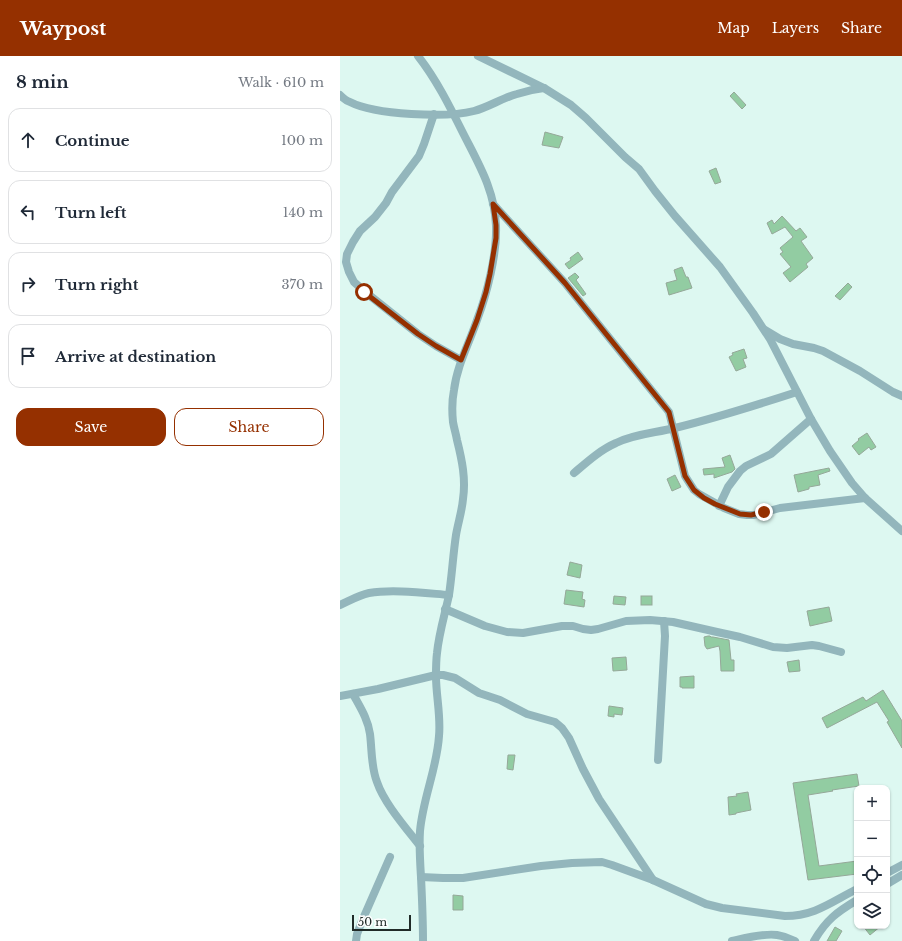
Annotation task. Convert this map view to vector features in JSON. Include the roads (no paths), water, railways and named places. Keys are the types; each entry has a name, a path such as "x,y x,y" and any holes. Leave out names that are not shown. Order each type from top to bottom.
{"street":[{"path":"418,56 435,80 484,174 490,190 496,225 496,238 486,292 477,320 461,360 454,390 452,415 462,460 464,484 463,501 454,546 449,595 439,639 436,675 440,721 439,738 436,757 422,814 420,846 423,941"},
{"path":"478,56 544,88 571,105 639,169 654,191 720,267 753,313 770,339 811,419 839,465 852,483 865,498 902,530"},
{"path":"340,95 358,106 384,112 424,115 454,114 472,112 486,108 516,94 544,88"},
{"path":"434,114 419,156 375,217 360,231 347,254 346,262 354,282 364,292 418,334 461,360"},
{"path":"493,204 565,283 669,412 688,481 694,490 699,494 719,506 740,514 751,515 780,508 865,498"},
{"path":"763,329 780,339 793,344 810,346 823,351 902,396"},
{"path":"574,473 591,458 616,443 628,438 740,411 797,392"},
{"path":"719,506 728,487 740,471 746,466 772,454 811,419"},
{"path":"340,604 367,593 412,592 449,595"},
{"path":"445,609 488,627 514,633 562,626 573,626 591,630 620,622 650,620 673,622 773,646 787,648 820,646 841,652"},
{"path":"658,760 665,642 664,621"},
{"path":"340,696 436,675 443,675 455,678 479,693 500,700 527,714 555,722 562,728 569,738 596,794 653,880"},
{"path":"353,694 368,725 373,767 377,783 393,810 420,846"},
{"path":"356,941 357,934 365,914 390,858"},
{"path":"421,877 463,878 541,866 602,862 653,880 706,904 733,910 785,916 794,916 820,909 854,891"},
{"path":"890,871 902,865"},
{"path":"890,882 902,875"},
{"path":"814,941 828,920 854,902"},
{"path":"732,941 765,935 775,935 785,936 795,941"}]}
